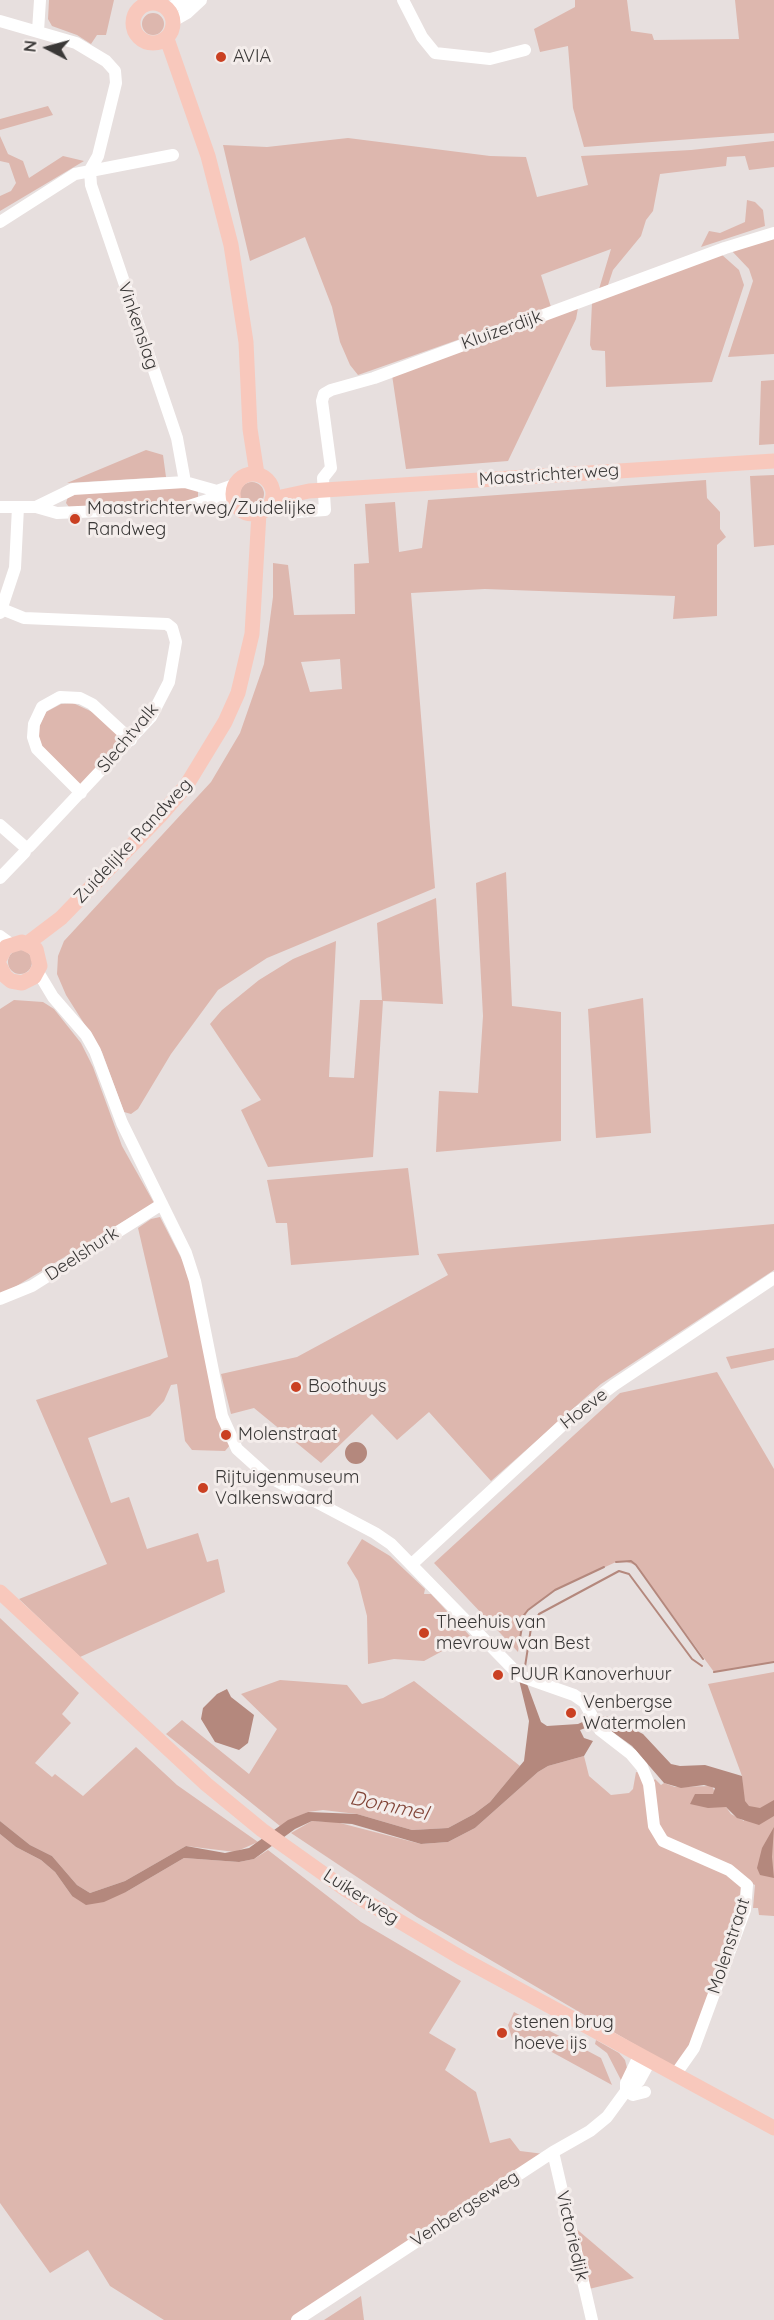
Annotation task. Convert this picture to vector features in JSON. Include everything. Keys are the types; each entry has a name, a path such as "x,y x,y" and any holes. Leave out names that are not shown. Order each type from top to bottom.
{"main road":[{"path":"161,41 148,43 136,36 133,22 142,3 169,14 161,41 181,81 208,156 231,245 246,342 250,429 245,478 234,503 253,514 265,510 272,492 245,478"},
{"name":"Maastrichterweg","path":"272,492 774,461"},
{"name":"Zuidelijke Randweg","path":"33,948 186,786 225,722 248,656 255,612 253,514"},
{"path":"33,948 40,966 33,976 3,962 33,948"},
{"name":"Luikerweg","path":"0,1592 206,1784 285,1847 392,1918 774,2128"}],"street":[{"path":"38,31 40,0"},
{"path":"169,14 195,0"},
{"path":"169,14 187,13 201,0"},
{"path":"403,0 422,37 435,53 490,59 525,50"},
{"path":"0,21 76,43 106,61 115,71 116,83 101,146 90,170"},
{"path":"0,222 75,174 173,155"},
{"name":"Vinkenslag","path":"90,170 90,185 177,438 185,482"},
{"name":"Kluizerdijk","path":"316,490 331,468 322,401 324,394 331,390 374,378 726,248 774,233"},
{"path":"36,507 73,489 185,482 217,491 245,478"},
{"path":"200,487 200,502"},
{"path":"296,512 325,510 316,490"},
{"path":"65,493 63,502 72,513"},
{"path":"0,507 36,507 46,511 72,513 186,507 217,497 234,503"},
{"path":"1,611 15,568 18,507"},
{"name":"Slechtvalk","path":"0,878 25,852 25,847 29,847 151,717 169,682 174,666 176,642 170,625 24,618 1,611"},
{"path":"81,793 37,749 33,730 42,707 60,697 80,698 92,704 131,740"},
{"path":"0,825 25,847"},
{"name":"Molenstraat","path":"33,976 86,1035 95,1052 122,1123 186,1253 195,1281 222,1416 237,1449 267,1476 375,1533 412,1564 524,1678 574,1695 584,1702 595,1720 642,1767 649,1784 654,1826 663,1841 729,1869 747,1885 745,1910 694,2048 675,2075"},
{"name":"Deelshurk","path":"0,1299 32,1286 162,1204"},
{"name":"Hoeve","path":"412,1564 567,1421 614,1385 774,1278"},
{"name":"Venbergseweg","path":"297,2320 553,2152 590,2132 607,2117 626,2091 626,2083 645,2059"},
{"path":"626,2091 633,2095 645,2092"},
{"name":"Victoriedijk","path":"553,2152 592,2320"}],"shaded area":[{"path":"49,0 114,0 106,35 97,35 91,44 77,35 52,26 48,19"},
{"path":"575,0 627,0 631,31 652,34 654,40 739,39 735,0 774,0 774,133 584,147 573,108 568,46 540,52 534,29 575,7"},
{"path":"149,13 157,13 164,20 164,28 157,35 149,35 142,28 142,20"},
{"path":"48,106 53,115 0,130 0,119"},
{"path":"0,136 8,154 23,161 29,178 63,156 84,161 0,211 0,196 11,191 16,183 9,163 0,161"},
{"path":"348,138 490,156 526,157 537,197 588,185 581,156 691,150 774,141 774,167 749,170 745,156 727,157 726,166 660,174 653,211 646,220 641,236 613,270 608,285 599,289 611,249 541,275 551,307 358,375 350,365 340,342 332,307 305,237 250,261 223,145 267,147"},
{"path":"747,200 755,202 763,210 765,226 701,247 709,231 720,233 745,222"},
{"path":"774,234 774,354 728,357 753,281 749,269 730,249"},
{"path":"721,254 739,270 744,285 712,382 606,387 605,351 592,350 590,345 592,303"},
{"path":"578,308 576,319 508,461 406,469 392,375"},
{"path":"774,380 774,444 759,445 761,381"},
{"path":"146,450 163,455 166,477 67,483"},
{"path":"774,475 774,545 754,547 750,476"},
{"path":"706,480 707,498 720,512 720,529 726,537 717,545 717,616 673,619 675,596 485,589 411,593 435,888 267,958 218,990 171,1054 138,1109 131,1114 124,1112 102,1052 66,995 57,974 58,956 64,941 211,782 240,733 264,664 273,597 273,563 288,565 294,615 355,614 354,564 369,563 365,504 395,502 399,552 422,548 428,500","holes":["340,659 342,689 310,692 301,662"]},
{"path":"252,482 257,483 263,489 263,499 257,505 252,506 247,505 241,499 240,494 241,489 247,483"},
{"path":"168,486 198,489 198,499 194,502 69,507 66,503 69,493"},
{"path":"73,703 99,715 123,740 80,786 43,749 38,739 38,728 46,712 61,704"},
{"path":"506,872 512,1006 561,1012 561,1141 436,1152 439,1091 478,1093 483,1016 476,883"},
{"path":"436,898 443,1004 383,1001 373,1157 268,1167 241,1110 261,1100 210,1024 222,1010 259,980 293,959 336,941 329,1077 354,1078 360,1000 382,1000 377,923"},
{"path":"20,950 25,951 31,957 31,967 25,973 20,974 15,973 9,967 8,962 9,957 15,951"},
{"path":"643,998 651,1133 596,1138 588,1009"},
{"path":"14,1000 43,1002 54,1009 81,1043 93,1067 122,1146 154,1203 0,1296 0,1009"},
{"path":"408,1168 419,1255 291,1265 287,1223 276,1223 267,1180"},
{"path":"160,1217 190,1275 231,1444 225,1451 192,1450 185,1441 177,1384 171,1385 164,1401 150,1416 88,1438 111,1503 129,1497 147,1549 198,1533 207,1562 218,1559 225,1592 80,1657 19,1599 107,1564 36,1400 168,1357 138,1228 151,1219"},
{"path":"774,1224 774,1270 601,1384 491,1481 429,1412 397,1440 372,1414 321,1463 254,1408 231,1414 221,1374 297,1357 448,1275 437,1254"},
{"path":"774,1348 774,1360 731,1369 726,1357"},
{"path":"717,1372 774,1469 774,1662 714,1672 636,1565 623,1561 616,1562 555,1590 528,1610 522,1623 518,1652 434,1563 620,1393"},
{"path":"356,1442 364,1445 367,1453 364,1461 356,1464 348,1461 345,1453 348,1445"},
{"path":"362,1539 390,1556 425,1589 424,1594 431,1594 470,1636 424,1661 394,1659 368,1664 367,1616 358,1581 347,1563"},
{"path":"0,1618 79,1693 62,1714 71,1723 35,1763 52,1777 55,1774 83,1796 136,1747 177,1785 258,1842 235,1852 186,1846 125,1881 90,1893 77,1885 52,1856 30,1845 0,1821"},
{"path":"774,1672 774,1916 759,1915 758,1908 753,1908 755,1885 683,1849 659,1830 652,1782 655,1779 661,1785 664,1783 675,1787 712,1786 715,1792 702,1805 726,1807 731,1814 744,1821 742,1776 708,1684"},
{"path":"280,1680 347,1685 362,1704 383,1698 414,1681 520,1766 490,1802 448,1828 412,1830 357,1814 323,1810 308,1812 280,1826 166,1734 182,1720 249,1774 277,1729 241,1694"},
{"path":"519,1680 527,1684 541,1722 547,1726 578,1724 596,1716 608,1716 643,1734 671,1764 705,1765 742,1776 745,1801 749,1806 760,1808 774,1800 774,1816 759,1825 737,1818 726,1807 708,1808 690,1804 695,1794 713,1794 715,1788 704,1785 681,1788 664,1783 632,1746 603,1725 594,1725 580,1730 584,1738 593,1741 584,1756 548,1766 538,1772 475,1828 448,1842 421,1844 352,1824 312,1821 295,1829 254,1859 239,1862 184,1858 126,1892 104,1902 86,1905 72,1896 55,1872 41,1860 16,1847 0,1834 0,1821 30,1845 52,1856 77,1885 90,1893 125,1881 186,1846 225,1853 249,1848 288,1820 308,1812 357,1814 412,1830 448,1828 490,1802 524,1761 529,1721"},
{"path":"227,1689 231,1697 254,1715 248,1743 239,1750 215,1742 201,1719 203,1708 217,1694"},
{"path":"584,1756 589,1776 611,1795 629,1793 633,1789 636,1772 642,1773 657,1838 726,1871 739,1881 744,1895 718,1976 690,2047 675,2068 417,1917 291,1833 312,1821 336,1822 421,1844 448,1842 475,1828 538,1772 548,1766"},
{"path":"774,1827 772,1857 774,1878 760,1875 757,1868 762,1848"},
{"path":"0,1834 16,1847 41,1860 55,1872 72,1896 126,1892 184,1858 239,1862 254,1859 268,1850 361,1922 461,1981 429,2033 456,2049 445,2070 476,2092 490,2143 510,2138 520,2151 544,2154 294,2320 164,2320 110,2286 88,2250 50,2273 0,2203"},
{"path":"514,2012 601,2058 612,2085 539,2045 528,2041 514,2045 508,2025"},
{"path":"596,2040 619,2053 625,2060 627,2068 622,2082 607,2053 595,2044"},
{"path":"573,2226 634,2278 589,2289"},
{"path":"361,2296 364,2320 324,2320"}],"waterway":[{"path":"616,1562 631,1561 636,1565 703,1659"},
{"path":"519,1644 524,1615 528,1610 555,1590 604,1567"},
{"path":"524,1673 531,1628 539,1614 619,1571 629,1574 692,1659 702,1666"},
{"path":"714,1672 774,1662"}],"place":[{"name":"AVIA","path":"221,57"},
{"name":"Maastrichterweg/Zuidelijke Randweg","path":"75,519"},
{"name":"Boothuys","path":"296,1387"},
{"name":"Molenstraat","path":"226,1435"},
{"name":"Rijtuigenmuseum Valkenswaard","path":"203,1488"},
{"name":"Theehuis van mevrouw van Best","path":"424,1633"},
{"name":"PUUR Kanoverhuur","path":"498,1675"},
{"name":"Venbergse Watermolen","path":"571,1713"},
{"name":"stenen brug hoeve ijs","path":"502,2033"}],"water label":[{"name":"Dommel","path":"389,1806"}]}
